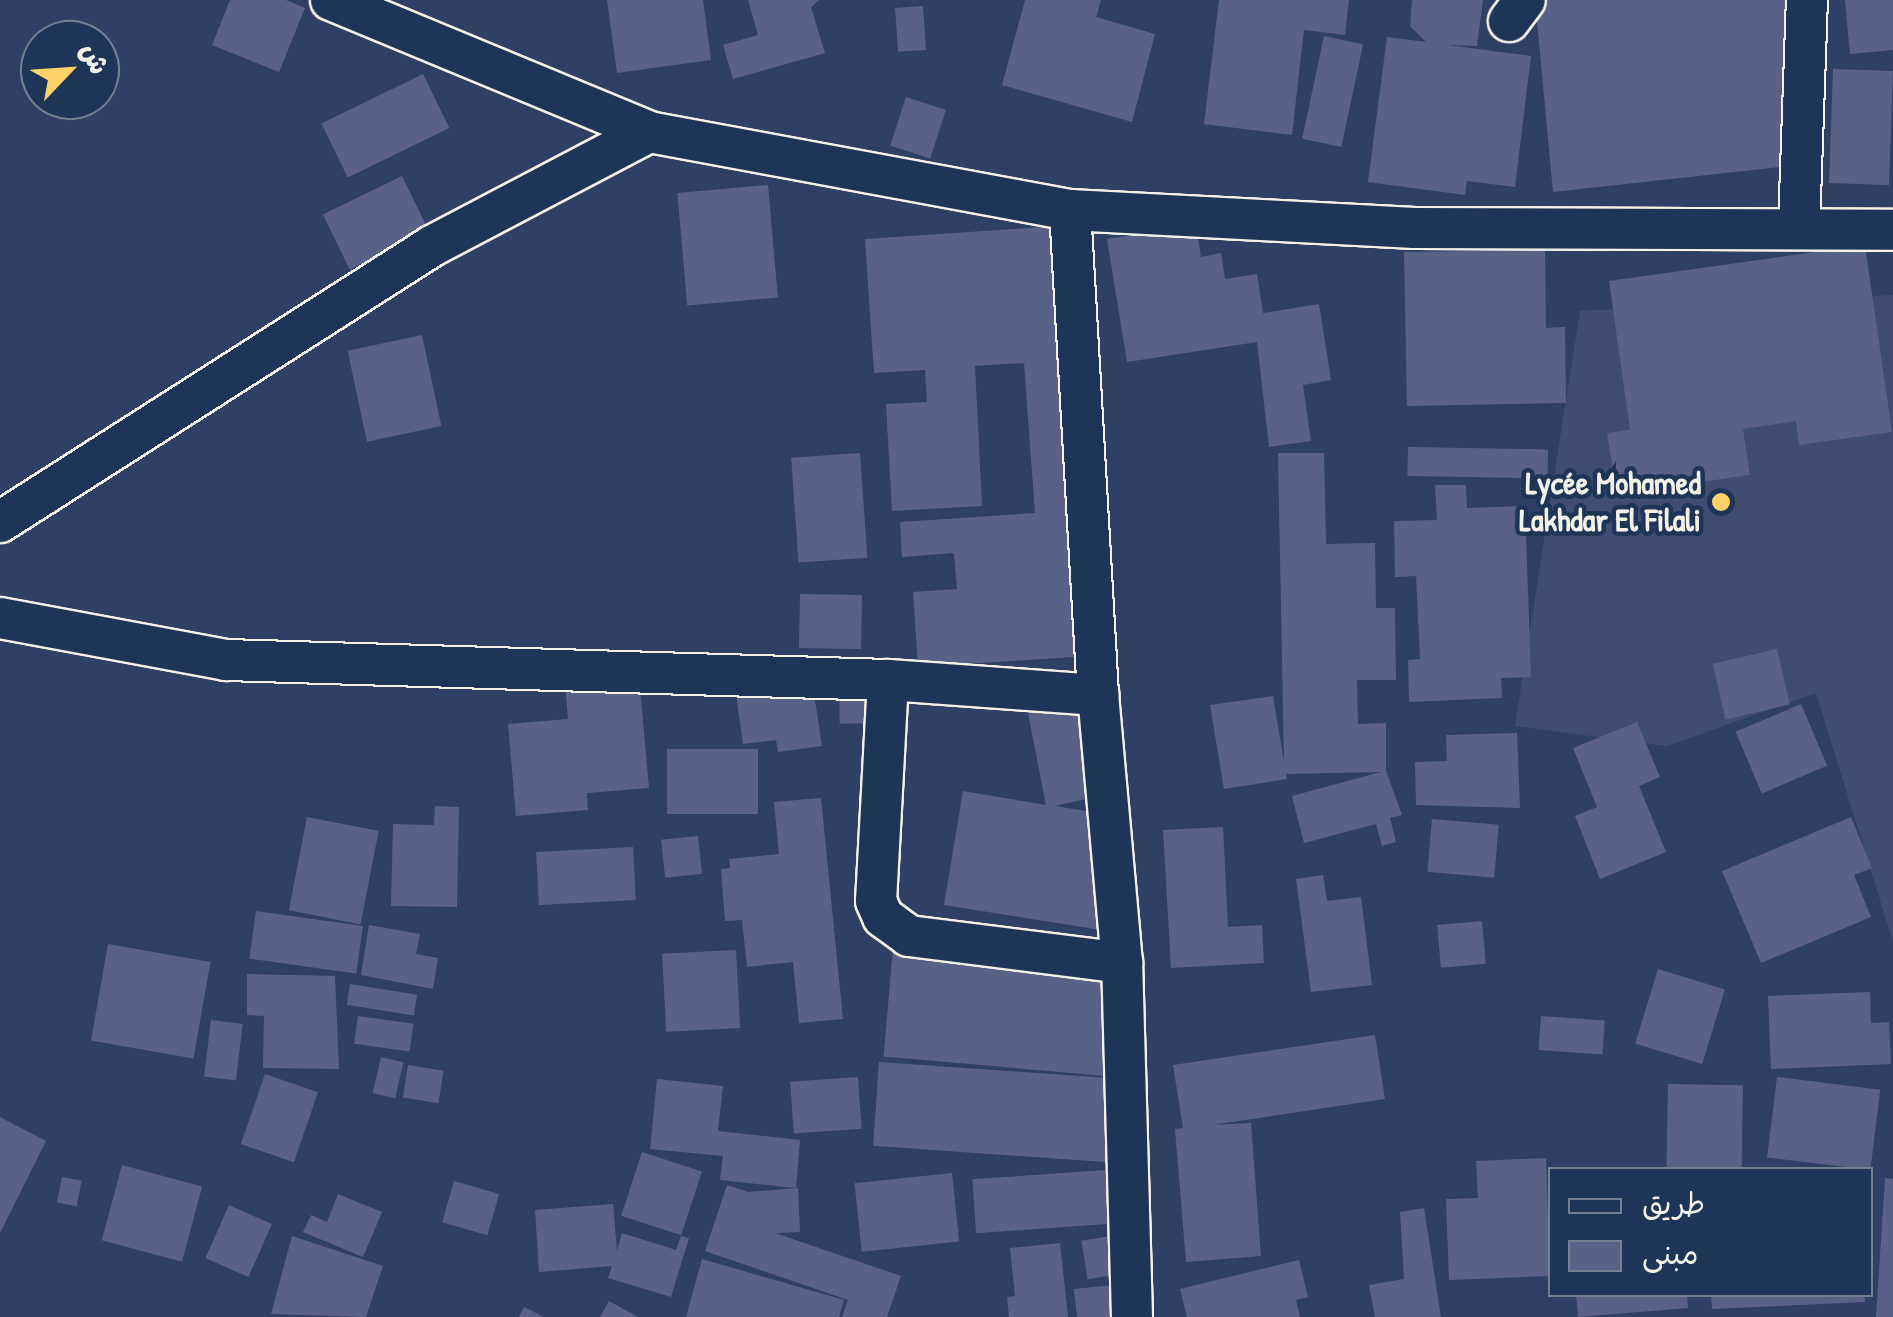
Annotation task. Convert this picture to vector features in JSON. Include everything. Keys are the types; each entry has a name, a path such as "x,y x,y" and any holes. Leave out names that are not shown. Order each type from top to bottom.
{"street":[{"path":"332,0 649,132 1070,210 1415,228 1893,230"},
{"path":"1799,227 1807,0"},
{"path":"0,522 432,246 649,132"},
{"path":"1070,210 1098,695 1122,963 1132,1317"},
{"path":"0,618 226,660 888,680 1098,695"},
{"path":"888,680 876,901 883,917 909,936 1122,963"}],"shaded area":[{"name":"Lycée Mohamed Lakhdar El Filali","path":"1893,295 1893,942 1816,693 1667,746 1515,726 1580,311"}],"building":[{"path":"230,0 286,0 305,8 279,72 212,45"},
{"path":"607,0 703,0 711,60 617,73"},
{"path":"748,0 819,0 811,7 825,53 733,79 723,45 758,35"},
{"path":"1025,0 1101,0 1096,17 1155,34 1132,122 1002,85"},
{"path":"1219,0 1349,0 1345,35 1304,30 1292,135 1204,124"},
{"path":"1412,0 1483,0 1477,46 1447,45 1531,56 1515,187 1467,181 1465,195 1368,182 1387,37 1426,42 1410,26"},
{"path":"1535,0 1807,0 1807,164 1553,192"},
{"path":"1845,0 1893,0 1893,50 1850,54"},
{"path":"923,6 926,50 898,52 895,8"},
{"path":"1324,36 1363,44 1341,147 1302,139"},
{"path":"1833,69 1893,71 1889,185 1829,183"},
{"path":"423,74 449,128 348,177 321,124"},
{"path":"906,97 946,110 930,158 890,146"},
{"path":"402,176 429,231 350,269 323,215"},
{"path":"768,185 778,298 687,306 677,193"},
{"path":"1196,225 1201,257 1221,253 1225,279 1257,274 1263,313 1319,304 1331,380 1303,385 1311,441 1269,447 1257,342 1127,362 1107,239"},
{"path":"1058,226 1088,656 918,667 913,592 957,589 954,553 902,557 900,522 1035,513 1024,363 975,366 982,506 892,511 886,404 927,402 925,370 874,373 865,239"},
{"path":"1865,245 1892,432 1799,445 1796,421 1743,429 1750,475 1617,494 1607,433 1630,430 1609,281"},
{"path":"1545,250 1546,328 1565,327 1566,403 1407,406 1404,252"},
{"path":"422,335 441,426 367,442 348,351"},
{"path":"1408,447 1548,449 1547,478 1407,476"},
{"path":"860,453 867,558 798,563 791,458"},
{"path":"1278,453 1324,453 1326,544 1375,543 1376,608 1395,608 1396,680 1357,680 1358,724 1386,723 1386,771 1402,815 1390,818 1396,842 1382,846 1376,824 1304,843 1292,796 1381,772 1286,774 1287,779 1224,789 1210,705 1273,696 1284,762"},
{"path":"1435,485 1466,485 1467,508 1525,506 1531,677 1501,678 1502,698 1409,702 1408,660 1420,659 1416,576 1395,577 1394,521 1437,520"},
{"path":"800,594 862,595 861,649 799,648"},
{"path":"1777,649 1790,705 1726,719 1713,664"},
{"path":"809,661 822,746 778,752 776,740 743,744 733,672"},
{"path":"638,666 649,788 587,793 588,810 516,816 508,724 568,719 564,672"},
{"path":"888,680 889,723 840,724 839,681"},
{"path":"1086,702 1105,795 1054,806 1119,816 1101,930 944,905 963,791 1046,805 1028,713"},
{"path":"1801,704 1827,766 1762,793 1736,732"},
{"path":"1637,722 1660,777 1639,786 1666,852 1600,879 1575,816 1597,807 1573,748"},
{"path":"1517,733 1520,808 1416,805 1415,762 1447,761 1446,735"},
{"path":"667,749 758,749 758,814 667,814"},
{"path":"821,798 843,1019 799,1023 793,962 747,967 742,920 725,921 721,869 730,868 729,859 779,854 774,802"},
{"path":"435,806 459,807 457,907 391,906 393,824 434,825"},
{"path":"307,817 379,831 361,924 289,910"},
{"path":"1851,817 1872,868 1854,875 1871,917 1761,963 1722,871"},
{"path":"1432,819 1499,825 1494,878 1427,872"},
{"path":"1223,827 1228,927 1262,925 1264,963 1171,968 1163,830"},
{"path":"698,836 702,874 665,878 661,840"},
{"path":"633,847 636,900 539,905 536,852"},
{"path":"1323,875 1327,901 1361,897 1372,985 1311,992 1296,879"},
{"path":"256,911 363,926 356,974 249,959"},
{"path":"1482,921 1486,964 1441,968 1437,925"},
{"path":"369,925 420,934 416,954 438,958 433,989 361,975"},
{"path":"894,937 1122,957 1112,1077 884,1057"},
{"path":"108,944 210,962 193,1059 91,1041"},
{"path":"736,950 740,1028 666,1032 662,954"},
{"path":"1658,969 1725,989 1702,1064 1635,1044"},
{"path":"247,974 335,976 339,1069 263,1068 264,1016 247,1015"},
{"path":"350,984 417,995 414,1015 347,1005"},
{"path":"1870,992 1871,1023 1889,1022 1891,1064 1771,1069 1768,996"},
{"path":"358,1016 413,1024 410,1052 354,1044"},
{"path":"1541,1016 1605,1020 1602,1054 1539,1050"},
{"path":"211,1020 243,1024 236,1080 204,1077"},
{"path":"1375,1035 1385,1099 1212,1125 1251,1123 1261,1256 1186,1262 1175,1129 1183,1128 1173,1065"},
{"path":"381,1057 403,1062 395,1098 373,1093"},
{"path":"879,1062 1122,1079 1117,1163 873,1146"},
{"path":"408,1065 444,1071 438,1103 403,1098"},
{"path":"265,1074 318,1092 294,1162 241,1144"},
{"path":"858,1077 862,1129 794,1134 790,1082"},
{"path":"1777,1077 1880,1090 1871,1167 1767,1157"},
{"path":"657,1079 723,1086 718,1131 800,1140 796,1188 720,1180 723,1156 650,1149"},
{"path":"1668,1084 1743,1085 1742,1167 1667,1167"},
{"path":"0,1117 46,1141 0,1233"},
{"path":"642,1152 702,1171 681,1235 621,1216"},
{"path":"1546,1158 1548,1276 1449,1280 1446,1199 1478,1198 1476,1161"},
{"path":"122,1165 202,1186 182,1262 102,1240"},
{"path":"1120,1169 1124,1223 976,1233 972,1179"},
{"path":"952,1173 959,1242 862,1252 855,1183"},
{"path":"62,1177 82,1181 77,1206 57,1203"},
{"path":"1885,1178 1893,1179 1893,1317 1876,1317"},
{"path":"454,1181 499,1194 487,1235 442,1222"},
{"path":"727,1185 748,1192 798,1188 800,1232 775,1233 901,1276 887,1317 842,1317 848,1300 705,1251"},
{"path":"338,1194 382,1212 363,1257 303,1232 311,1215 327,1222"},
{"path":"613,1204 617,1251 622,1233 676,1250 681,1236 689,1238 671,1297 608,1278 612,1266 539,1272 535,1210"},
{"path":"229,1205 272,1224 248,1277 205,1258"},
{"path":"1424,1208 1441,1317 1375,1317 1369,1285 1404,1279 1400,1212"},
{"path":"1117,1235 1123,1274 1088,1279 1081,1241"},
{"path":"292,1236 383,1266 366,1317 271,1314"},
{"path":"1060,1243 1068,1317 1009,1317 1007,1297 1015,1296 1010,1248"},
{"path":"702,1259 844,1300 839,1317 686,1317"},
{"path":"1299,1260 1308,1297 1296,1300 1300,1317 1187,1317 1180,1289"},
{"path":"1123,1284 1127,1317 1077,1317 1074,1289"},
{"path":"1576,1297 1687,1297 1688,1308 1578,1317"},
{"path":"1711,1297 1864,1297 1865,1302 1712,1309"},
{"path":"609,1301 638,1317 600,1317"},
{"path":"524,1307 544,1317 519,1317"}],"place":[{"name":"Lycée Mohamed Lakhdar El Filali","path":"1721,502"}]}
